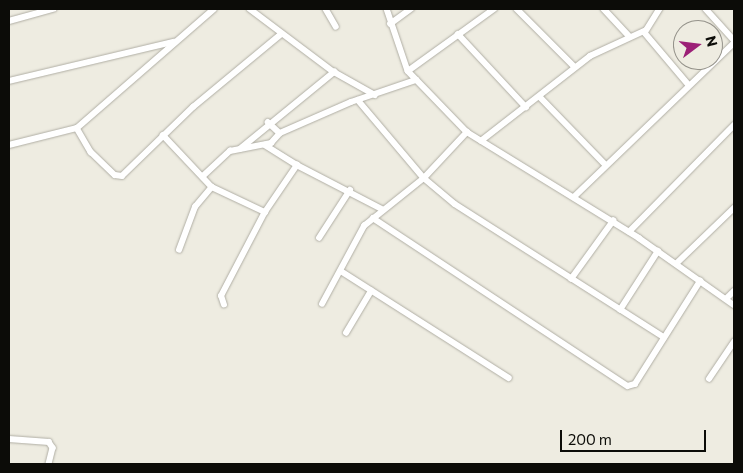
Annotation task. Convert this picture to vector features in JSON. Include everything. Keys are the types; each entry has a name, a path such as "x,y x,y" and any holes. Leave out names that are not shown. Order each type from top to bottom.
{"street":[{"path":"9,21 54,9"},
{"path":"9,145 77,128 173,42 214,9"},
{"path":"250,9 280,35 334,72 375,95"},
{"path":"326,9 336,26"},
{"path":"387,9 390,24 408,71 467,132 629,232 734,305"},
{"path":"390,24 410,9"},
{"path":"408,71 494,9"},
{"path":"517,9 576,67"},
{"path":"604,9 630,36"},
{"path":"481,141 526,107 542,98 576,67 630,36 644,31 660,9"},
{"path":"574,197 734,42 706,9"},
{"path":"644,31 690,85"},
{"path":"458,34 526,107"},
{"path":"77,128 92,152 119,176 163,135 280,35"},
{"path":"9,81 173,42"},
{"path":"240,149 268,122 334,72"},
{"path":"203,176 230,152 265,145 280,133 358,100 416,80"},
{"path":"542,98 606,165"},
{"path":"358,100 424,178 456,204 664,337"},
{"path":"268,122 280,133"},
{"path":"629,232 734,125"},
{"path":"322,304 373,218 382,209 424,178 467,132"},
{"path":"163,135 212,187 265,212"},
{"path":"265,145 297,165 350,190 382,209"},
{"path":"224,305 221,296 265,212 297,165"},
{"path":"179,250 195,206 212,187"},
{"path":"319,238 350,190"},
{"path":"676,264 734,208"},
{"path":"373,218 624,385 635,384 700,281"},
{"path":"571,279 612,221"},
{"path":"620,310 658,251"},
{"path":"341,271 509,378"},
{"path":"346,333 371,291"},
{"path":"726,299 734,291"},
{"path":"709,379 734,342"},
{"path":"9,439 49,442 53,448 50,464"}]}
